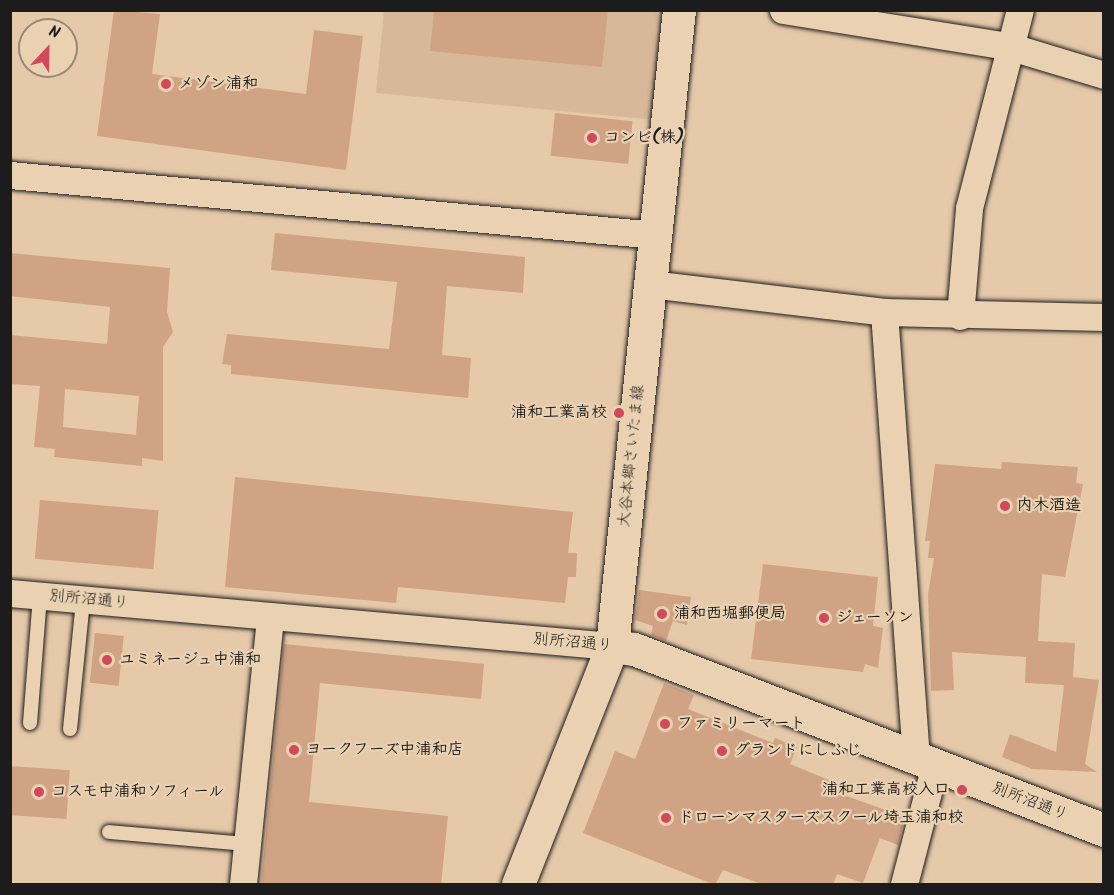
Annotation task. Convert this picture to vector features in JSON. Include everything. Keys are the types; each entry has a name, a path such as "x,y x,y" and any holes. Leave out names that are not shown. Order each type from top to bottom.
{"main road":[{"name":"大谷本郷さいたま線","path":"518,885 612,646 679,10"},
{"name":"別所沼通り","path":"612,646 634,649 1104,830"}],"street":[{"path":"783,10 901,19 1008,46 1104,75"},
{"path":"960,316 969,208 1008,46 1020,10"},
{"path":"10,175 655,235"},
{"path":"650,284 884,312 960,316 1104,317"},
{"path":"884,312 925,761 904,885"},
{"name":"別所沼通り","path":"10,593 612,646"},
{"path":"243,885 270,616"}],"lane":[{"path":"30,723 40,596"},
{"path":"70,729 82,600"},
{"path":"109,832 247,844"}],"shaded area":[{"path":"384,11 666,11 655,120 376,93"}],"building":[{"name":"メゾン浦和","path":"114,10 160,14 152,74 306,94 314,30 363,36 346,170 97,136"},
{"path":"434,10 608,10 602,67 430,51"},
{"name":"コンビ(株)","path":"555,113 633,121 628,164 551,156"},
{"path":"275,233 525,257 523,293 447,286 442,355 471,358 468,398 231,374 231,365 222,364 227,334 389,349 397,282 271,270"},
{"path":"10,253 170,268 167,312 173,332 163,347 163,461 142,458 142,466 54,457 55,449 34,447 40,386 10,384 10,335 107,344 110,307 10,296","holes":["65,389 139,396 136,435 63,427"]},
{"path":"1002,462 1078,467 1076,483 1083,484 1065,577 1042,574 1038,641 1075,643 1073,677 1099,680 1085,764 1097,772 1032,769 1002,757 1010,734 1056,752 1064,685 1025,683 1026,657 952,652 954,690 931,691 928,594 934,558 928,558 930,541 925,541 935,464 1001,469"},
{"path":"235,477 573,512 568,553 577,553 576,577 568,577 565,603 398,587 396,603 225,587"},
{"path":"40,500 159,510 153,569 35,559"},
{"path":"763,564 878,577 873,626 883,628 878,668 865,664 863,672 751,659"},
{"path":"639,590 691,597 687,625 673,621 666,641 651,635 653,626 635,620"},
{"name":"ユミネージュ中浦和","path":"95,633 124,636 119,686 90,683"},
{"name":"ヨークフーズ中浦和店","path":"284,644 484,664 481,699 320,683 309,802 448,816 441,885 261,885"},
{"path":"664,683 694,695 688,709 773,743 775,738 797,747 790,764 841,785 838,793 905,817 898,845 880,838 863,883 837,874 833,885 764,885 723,870 715,885 583,833 615,751 635,759"},
{"name":"コスモ中浦和ソフィール","path":"10,766 70,770 66,819 10,815"}],"place":[{"name":"メゾン浦和","path":"166,84"},
{"name":"コンビ(株)","path":"592,138"},
{"name":"浦和工業高校","path":"619,413"},
{"name":"内木酒造","path":"1005,506"},
{"name":"浦和西堀郵便局","path":"662,614"},
{"name":"ジェーソン","path":"824,618"},
{"name":"ユミネージュ中浦和","path":"107,660"},
{"name":"ファミリーマート","path":"665,724"},
{"name":"ヨークフーズ中浦和店","path":"294,750"},
{"name":"グランドにしふじ","path":"722,751"},
{"name":"浦和工業高校入口","path":"962,790"},
{"name":"コスモ中浦和ソフィール","path":"39,792"},
{"name":"ドローンマスターズスクール埼玉浦和校","path":"666,818"}]}
